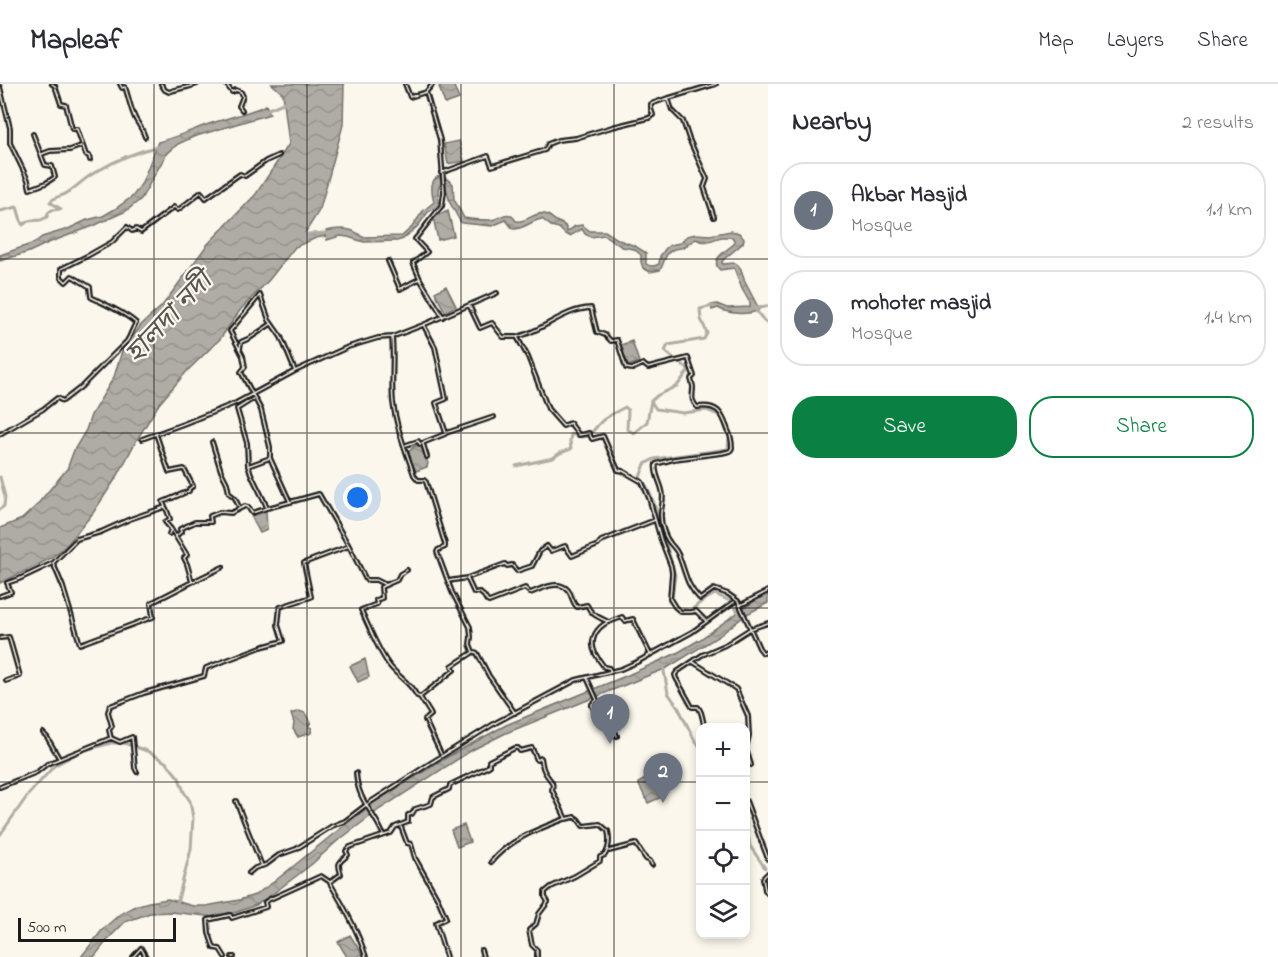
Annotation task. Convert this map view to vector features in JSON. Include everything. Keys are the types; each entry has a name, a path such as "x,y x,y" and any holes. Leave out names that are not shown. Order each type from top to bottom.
{"street":[{"path":"52,84 55,86 61,104 66,105 72,129 77,129 82,146 90,160"},
{"path":"120,84 122,88 125,87 137,122 145,137"},
{"path":"161,84 169,92 197,84"},
{"path":"226,84 231,92 236,90 241,92 243,96 239,106 242,110"},
{"path":"405,84 410,97 426,92 432,84"},
{"path":"441,174 488,156 492,166 545,150 548,144 558,140 576,138 649,118 652,115 651,104 716,84"},
{"path":"0,87 10,128 10,143 30,189 55,178 52,166 45,165 33,134"},
{"path":"426,92 440,140 444,192 442,206 415,239 427,252 412,263 443,317"},
{"path":"668,98 672,110 683,121 707,179 704,188 714,217"},
{"path":"41,154 82,146"},
{"path":"0,434 43,409 57,398 63,401 81,387 132,334 136,323 91,297 90,287 80,280 72,276 66,282 61,277 62,269 112,242 127,227 132,231 136,229 141,232 174,207 178,210 201,192 206,198 240,174 245,176 279,155"},
{"path":"388,261 400,289 420,279"},
{"path":"142,439 236,403 251,393 348,346 378,338 392,337 496,293"},
{"path":"290,502 270,458 264,416 241,372 245,368 243,356 230,331 260,295 295,371"},
{"path":"470,305 480,328 492,323 503,337 527,334 577,310 591,308 597,332 605,335 611,341 617,340 626,368 632,369 643,364 648,368 688,358 694,376 691,379 693,388 691,394 695,405 713,408 721,413 732,439 732,448 722,453 674,459 656,464 655,469 663,491 660,515 668,542 678,554 691,589 700,599 714,589 738,601 762,652 768,652"},
{"path":"240,350 241,342 272,324"},
{"path":"423,325 435,347 446,399 436,403 446,433"},
{"path":"392,337 395,415 414,475 418,480 426,482 434,505 446,546 437,552 460,610 470,627 470,644 473,652 477,653 489,676 515,713"},
{"path":"517,337 553,416 562,426 570,423 579,435 589,433 592,439 603,436 618,470 642,482 672,573 671,603 681,612 696,611 706,622"},
{"path":"254,399 237,409 247,443 248,466 267,508"},
{"path":"422,443 494,417"},
{"path":"156,434 169,472 184,469 193,486 189,491 163,502 170,519 165,522 188,555 184,558 188,564 192,582"},
{"path":"404,445 418,441 422,443 428,457"},
{"path":"212,442 229,493 235,498 240,508"},
{"path":"248,466 270,458"},
{"path":"176,536 181,532 180,529 195,522 211,522 210,516 220,512 231,513 245,506 252,513 319,494 350,546 366,580 376,580 386,585"},
{"path":"0,596 11,592 7,584 53,563 77,539 165,507"},
{"path":"448,581 467,578 505,564 512,565 516,571 532,566 540,550 547,546 551,552 565,546 572,556 601,541 655,520"},
{"path":"170,534 171,530"},
{"path":"111,738 109,730 112,726 108,712 110,706 144,693 204,676 206,668 283,641 278,625 280,608 311,597 304,563 350,546"},
{"path":"53,563 63,587 80,644 153,617 151,603 223,567"},
{"path":"407,570 400,574 397,580 381,587 382,598 376,600 377,604 361,610 389,666 412,687 430,713 431,715 425,720 442,756"},
{"path":"467,578 474,593 479,592 489,602 525,588 530,593 549,586 560,586 570,592 574,605 577,607 587,605 591,613 608,622"},
{"path":"741,607 768,591"},
{"path":"249,873 345,821 497,722 587,677 626,668 684,636 735,601"},
{"path":"611,672 609,668 604,667 596,655 593,642 600,627 608,622 622,617 625,621 633,620 650,655"},
{"path":"703,723 698,706 691,706 675,675 702,655 725,645 750,629 768,623"},
{"path":"0,638 9,637 20,676 6,681"},
{"path":"420,698 454,670 452,666 473,652"},
{"path":"693,662 736,689 748,716 746,749 751,765"},
{"path":"587,677 597,700 591,705 598,718 608,716 617,736"},
{"path":"43,733 60,759"},
{"path":"0,787 37,772 47,764 111,738 120,742 132,737 137,772"},
{"path":"330,882 341,874 338,865 348,855 346,851 350,847 391,833 396,827 408,822 408,815 412,814 415,809 431,804 433,797 449,789 450,785 489,766 490,760 518,748 520,751 532,748 537,760 541,758 566,819"},
{"path":"356,773 361,798 383,835"},
{"path":"236,801 262,866"},
{"path":"750,812 768,859"},
{"path":"491,862 499,852 513,842 575,817 583,826 600,824 605,827 610,839 608,851"},
{"path":"401,826 407,843 411,844 415,858 438,898 446,918 436,923 446,957"},
{"path":"537,957 537,950 532,945 529,930 536,924 538,915 548,902 545,892 551,887 600,861 600,856 605,855 608,851 636,844 646,860 652,864"},
{"path":"768,873 763,881 768,894"},
{"path":"225,957 220,949 213,948 208,920 230,915 232,918 266,907 267,900 321,876 330,882 343,904 366,957"},
{"path":"133,957 141,948 146,957"},
{"path":"481,950 483,957"}],"water":[{"name":"হালদা নদী","path":"272,84 344,84 343,125 320,209 305,233 312,235 340,229 354,231 362,237 402,236 412,227 423,211 434,202 432,184 437,177 443,177 453,184 454,199 464,218 490,220 510,215 516,221 520,221 537,214 545,214 564,225 567,232 575,226 582,225 590,231 605,231 635,246 646,253 646,264 649,266 659,264 660,256 666,248 680,243 687,236 731,231 739,233 744,239 743,243 722,263 738,265 759,309 743,313 727,312 718,308 712,310 711,305 717,304 727,308 750,307 734,268 720,270 716,263 717,259 734,244 732,237 722,237 706,242 696,239 683,248 671,251 666,255 660,270 650,272 643,268 641,255 634,249 622,247 604,235 591,237 582,229 570,236 542,219 517,229 513,229 506,220 492,226 462,223 450,203 445,183 438,189 439,206 428,212 418,226 403,239 364,242 340,236 327,240 326,236 295,247 269,280 241,309 220,339 187,371 159,404 118,475 93,513 67,545 51,558 0,583 0,528 22,519 67,469 91,415 114,377 122,351 141,325 162,306 207,245 256,194 289,144 283,94"},
{"path":"453,84 459,99 445,104 439,87"},
{"path":"266,105 270,114 193,137 178,144 167,153 141,199 126,211 29,252 0,261 0,255 34,243 42,237 103,216 133,196 142,183 158,142"},
{"path":"459,141 464,161 448,164 444,144"},
{"path":"448,211 454,236 438,240 433,217"},
{"path":"446,286 456,306 445,312 435,292"},
{"path":"632,341 639,362 628,366 621,345"},
{"path":"420,445 428,463 427,467 416,471 409,452 413,447"},
{"path":"266,510 267,530 260,533 251,516"},
{"path":"768,594 768,603 747,614 719,636 667,668 506,733 472,750 380,809 335,843 312,864 256,905 215,917 171,912 150,913 125,922 94,957 81,957 103,929 120,914 135,906 168,899 193,906 206,906 255,895 376,801 449,756 506,725 677,653"},
{"path":"365,659 369,677 358,682 350,666"},
{"path":"299,711 305,713 311,723 309,727 312,728 311,733 298,737 293,729 291,714"},
{"path":"649,777 662,797 648,803 638,783"},
{"path":"464,825 470,842 457,847 451,830"},
{"path":"350,935 362,954 357,957 347,957 338,942"}],"waterway":[{"path":"266,110 288,101"},
{"path":"0,211 17,207 23,225 28,221 41,220 47,217 52,210 61,209 50,202 52,200 67,193 94,173 126,157 160,146"},
{"path":"306,234 330,233"},
{"path":"516,466 553,458 571,449 571,434 587,436 603,420 625,407 628,410 627,429 634,433 647,422 651,401 677,386 689,370 665,351 668,345 704,339 707,333 701,319 700,309 713,306"},
{"path":"768,306 755,309 768,324"},
{"path":"652,403 656,409 683,413 707,410 721,416 729,438 728,449 654,459 645,464 640,477 654,503 675,575 672,599 677,608 690,611 715,594 730,601 740,614"},
{"path":"0,477 5,497 4,506 0,509"},
{"path":"663,666 668,693 696,742"},
{"path":"0,835 28,795 54,766 82,751 111,743 124,743 147,751 167,763 179,778 190,801 193,818 191,849 177,903"},
{"path":"748,831 750,846 765,868"}],"place":[{"name":"Akbar Masjid","path":"610,744"},
{"name":"mohoter masjid","path":"663,803"}]}
